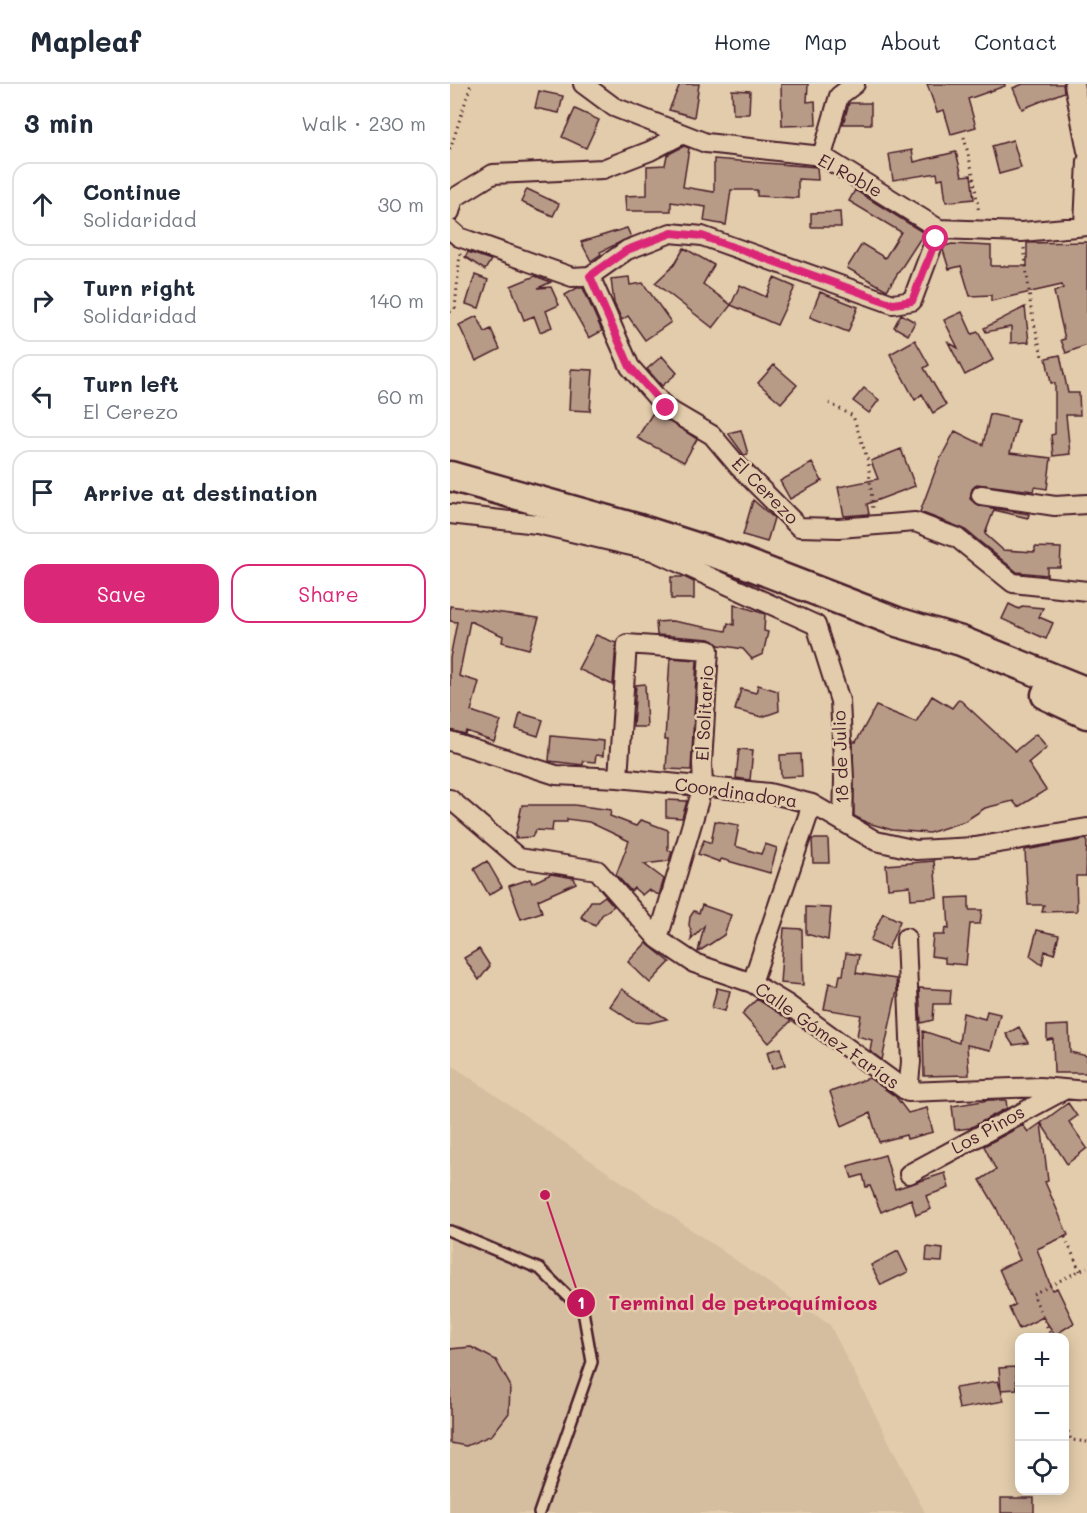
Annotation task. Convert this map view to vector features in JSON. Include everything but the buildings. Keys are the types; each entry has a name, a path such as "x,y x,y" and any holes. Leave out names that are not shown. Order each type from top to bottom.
{"main road":[{"path":"450,477 639,529 728,558 897,622 961,641 1087,692"},
{"path":"897,622 952,653 1087,714"}],"street":[{"path":"822,156 839,96 855,84"},
{"path":"1074,84 1087,150"},
{"name":"El Roble","path":"597,88 614,107 706,143 822,156 939,229 1022,232 1085,226"},
{"path":"450,213 454,198 493,174 603,168 650,151 683,134"},
{"path":"1085,226 1087,161"},
{"path":"450,229 459,237 572,277 590,276 627,250 672,233 702,236 893,304 912,301 939,229"},
{"name":"El Cerezo","path":"590,276 630,367 666,408 712,435 739,467 799,527 839,528 875,523 915,522 957,538 1013,583 1087,591"},
{"path":"981,495 1055,506 1087,504"},
{"name":"18 de Julio","path":"450,514 537,524 653,550 816,625 840,701 844,779 843,821"},
{"name":"El Solitario","path":"618,778 627,644 709,650 702,763 703,786"},
{"name":"Coordinadora","path":"450,741 556,775 703,786 769,794 812,804 876,841 916,850 975,846 1087,828"},
{"path":"658,939 703,786"},
{"name":"Calle Gómez Farías","path":"450,799 519,858 597,870 658,939 694,963 752,983 787,1004 908,1092 1068,1088 1087,1091"},
{"path":"752,983 812,804"},
{"path":"906,938 911,1062 908,1092"},
{"name":"Los Pinos","path":"909,1174 1068,1088"}],"lane":[{"path":"450,1231 540,1269 583,1311 592,1362 539,1513"}],"path":[{"path":"450,150 471,84"},
{"path":"964,137 973,174 982,232"},
{"path":"1022,232 1031,309 1042,356"},
{"path":"450,312 455,309 461,246"},
{"path":"829,403 853,416 868,461 875,523"},
{"path":"1065,1237 1080,1271"},
{"path":"1050,1333 1033,1294 1087,1267"},
{"path":"1069,1433 1071,1440 1087,1442"}],"shaded area":[{"path":"450,1064 830,1325 925,1513 450,1513"}],"place":[{"name":"Terminal de petroquímicos","path":"545,1195"}],"route":[{"path":"666,408 630,367 619,347 610,319 590,276 627,250 672,233 702,236 893,304 912,301 936,239"}]}
